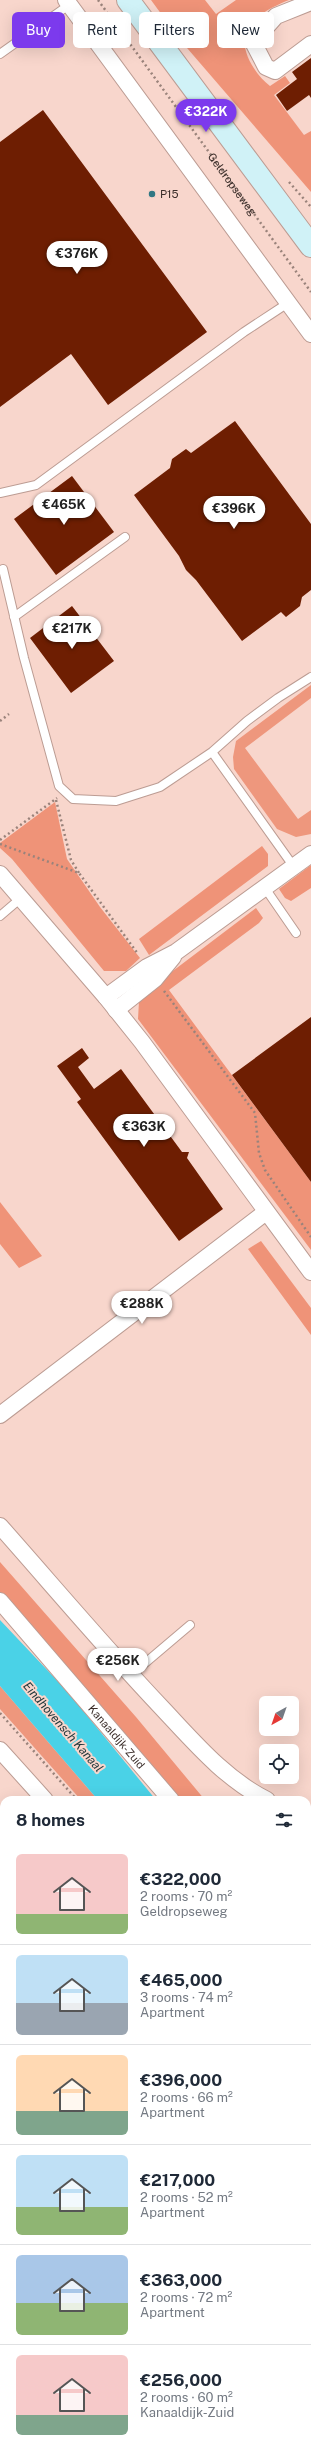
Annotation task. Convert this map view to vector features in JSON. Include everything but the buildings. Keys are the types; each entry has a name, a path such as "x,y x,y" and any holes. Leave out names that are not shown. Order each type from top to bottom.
{"main road":[{"path":"128,0 311,246"}],"street":[{"path":"68,2 311,334"},
{"path":"311,2 276,16 253,42 266,67 275,71 311,44"},
{"path":"111,1003 176,952 311,854"},
{"path":"0,874 111,1003 311,1272"},
{"path":"0,1415 266,1212"},
{"path":"0,1526 131,1675 210,1759 260,1796"},
{"name":"Kanaaldijk-Zuid","path":"0,1601 168,1796"},
{"path":"0,1750 41,1796"}],"lane":[{"path":"0,54 68,2"},
{"path":"0,493 36,485 238,337 288,303"},
{"path":"14,617 125,537"},
{"path":"3,569 14,617 59,786 73,799 116,801 160,787 212,752 255,715 311,677"},
{"path":"212,752 294,867"},
{"path":"265,888 296,932"},
{"path":"0,916 21,898"},
{"path":"131,1675 190,1626"}],"path":[{"name":"Geldropseweg","path":"98,0 311,292"},
{"path":"0,721 9,714"},
{"path":"0,840 56,799 71,860 151,973 254,1113 258,1153 265,1170 311,1237"},
{"path":"0,844 79,873"},
{"path":"0,1713 73,1796"}],"shaded area":[{"path":"151,0 205,0 216,14 217,13 217,48 246,48 254,69 270,86 285,76 290,83 274,95 304,135 311,131 311,192 187,48 209,48 209,12 160,12"},
{"path":"236,0 289,0 266,12 219,12"},
{"path":"311,685 311,698 245,748 298,819 311,810 311,834 296,837 277,829 234,769 233,757 236,741"},
{"path":"55,802 67,859 100,907 140,958 126,971 104,971 12,859 0,848 0,843"},
{"path":"262,846 268,854 268,866 149,955 139,939"},
{"path":"311,865 311,888 291,901 285,898 279,889"},
{"path":"256,908 263,918 259,923 169,990 311,1182 311,1250 138,1019 139,1001 153,986"},
{"path":"0,1202 42,1256 19,1268 0,1244"},
{"path":"261,1241 311,1308 311,1335 248,1249"},
{"path":"0,1562 136,1717 202,1796 176,1796 122,1731 0,1592"},
{"path":"0,1686 95,1796 77,1796 0,1709"}],"water":[{"name":"Eindhovensch Kanaal","path":"0,1620 67,1691 153,1796 95,1796 0,1686"}],"place":[{"name":"P15","path":"152,194"}]}
